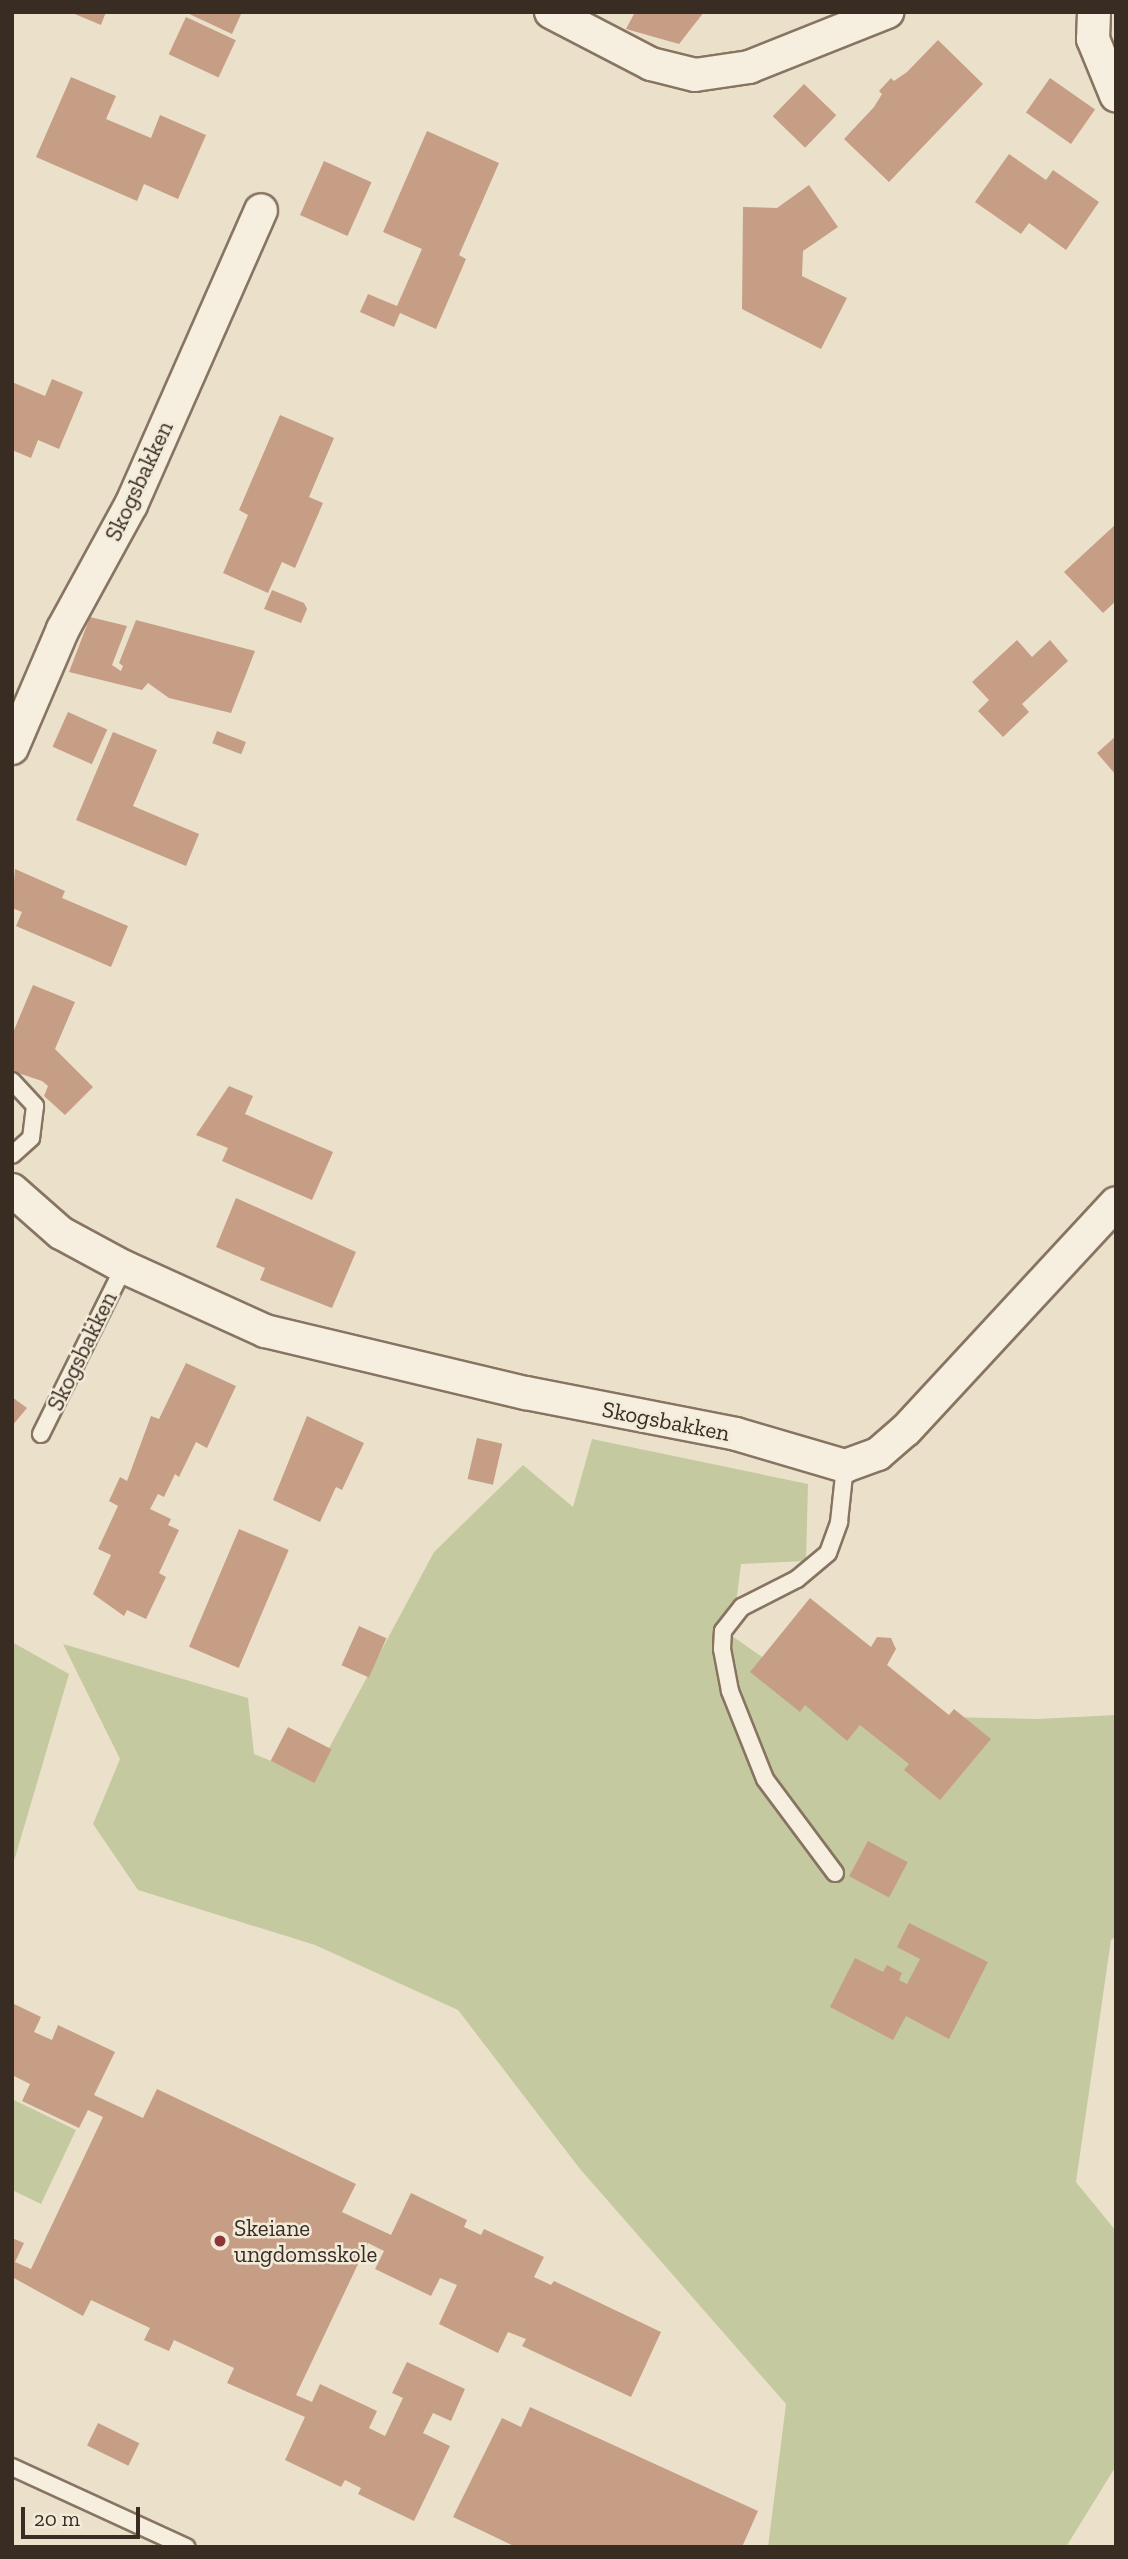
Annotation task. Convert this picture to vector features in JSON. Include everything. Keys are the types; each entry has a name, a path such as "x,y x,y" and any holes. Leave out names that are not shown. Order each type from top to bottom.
{"street":[{"path":"562,15 651,64 695,75 749,67 887,12"},
{"path":"1094,12 1093,39 1116,95"},
{"name":"Skogsbakken","path":"12,748 63,629 131,505 261,210"},
{"name":"Skogsbakken","path":"12,1190 61,1233 124,1267 265,1331 526,1392 736,1434 845,1466"},
{"path":"845,1466 878,1454 906,1430 1116,1203"}],"lane":[{"path":"12,1081 36,1106 31,1138 12,1155"},
{"name":"Skogsbakken","path":"41,1434 124,1267"},
{"path":"835,1873 765,1779 730,1691 722,1648 723,1631 742,1607 797,1579 828,1553 838,1522 845,1466"},
{"path":"12,2467 186,2547"}],"green space":[{"path":"592,1439 808,1484 806,1561 741,1564 732,1636 846,1715 1037,1719 1116,1715 1116,1936 1111,1940 1076,2182 1116,2231 1116,2466 1066,2547 768,2547 786,2404 580,2169 458,2010 315,1945 138,1890 93,1824 120,1759 63,1644 248,1698 254,1754 313,1778 434,1552 523,1465 573,1507"},
{"path":"12,1642 69,1674 12,1868"},
{"path":"12,2099 76,2130 41,2204 12,2190"}],"building":[{"path":"70,12 106,12 101,25"},
{"path":"185,12 242,12 232,34"},
{"path":"635,12 704,12 679,44 626,29"},
{"path":"186,17 236,40 219,77 169,54"},
{"path":"938,40 983,84 889,182 844,139 874,107 882,94 879,91 891,78 894,81 907,72"},
{"path":"71,77 116,96 106,119 151,138 160,115 206,135 178,199 144,184 137,201 36,157"},
{"path":"1050,78 1095,110 1071,144 1026,112"},
{"path":"804,84 836,115 805,148 773,116"},
{"path":"427,131 499,163 459,255 466,259 436,329 400,313 394,327 360,312 368,294 397,306 422,249 383,232"},
{"path":"1009,154 1046,180 1053,170 1099,202 1066,250 1029,223 1021,234 975,202"},
{"path":"324,161 372,182 348,236 300,215"},
{"path":"809,185 838,227 803,251 802,276 847,298 821,349 742,309 743,207 777,208"},
{"path":"52,379 83,392 59,449 38,440 31,458 12,450 12,382 45,396"},
{"path":"280,415 334,438 309,497 323,503 295,568 282,562 268,593 223,573 248,515 239,510"},
{"path":"1116,524 1116,601 1103,613 1064,572"},
{"path":"272,590 304,603 307,609 301,623 264,609"},
{"path":"90,617 127,626 112,665 121,671 123,666 119,663 136,620 255,651 231,713 169,698 148,683 142,690 69,672"},
{"path":"1017,640 1032,657 1050,640 1068,661 1022,704 1029,712 1003,737 978,711 989,700 972,682"},
{"path":"68,712 107,729 92,764 53,747"},
{"path":"217,731 246,742 241,754 212,743"},
{"path":"113,732 157,750 133,806 199,834 186,866 76,820"},
{"path":"1116,736 1116,775 1097,753"},
{"path":"15,869 65,891 62,898 128,926 111,967 16,926 22,912 12,908"},
{"path":"33,985 75,1002 55,1049 93,1087 65,1115 44,1096 48,1086 42,1081 12,1071 12,1035"},
{"path":"229,1086 253,1096 245,1114 333,1152 312,1200 222,1161 228,1148 196,1135"},
{"path":"236,1198 356,1252 332,1308 260,1280 265,1268 216,1247"},
{"path":"186,1363 236,1386 207,1448 196,1442 179,1477 175,1474 164,1497 158,1494 150,1509 171,1519 168,1525 179,1530 159,1573 166,1577 146,1619 127,1610 124,1616 93,1594 111,1555 98,1549 118,1506 109,1501 120,1477 127,1481 151,1416 159,1419"},
{"path":"12,1397 27,1408 12,1426"},
{"path":"307,1416 364,1443 342,1490 336,1487 320,1522 273,1500"},
{"path":"477,1438 502,1444 493,1485 468,1479"},
{"path":"239,1529 289,1550 239,1668 189,1647"},
{"path":"810,1598 871,1647 877,1637 891,1638 896,1649 887,1665 949,1715 954,1709 991,1739 940,1800 904,1770 909,1764 860,1725 847,1741 805,1705 800,1712 750,1672"},
{"path":"359,1626 386,1638 369,1677 342,1665"},
{"path":"288,1727 332,1749 314,1783 271,1761"},
{"path":"868,1841 908,1862 889,1897 849,1876"},
{"path":"909,1923 988,1962 949,2039 906,2016 893,2040 830,2007 855,1958 883,1972 887,1965 902,1973 899,1980 907,1984 920,1959 897,1947"},
{"path":"12,2003 41,2017 34,2032 52,2040 58,2025 115,2052 94,2095 143,2118 157,2089 356,2184 342,2212 391,2235 411,2193 467,2220 464,2227 481,2235 484,2229 544,2257 534,2277 551,2285 554,2281 661,2332 631,2397 522,2346 526,2339 508,2332 498,2353 439,2324 457,2285 440,2278 431,2296 375,2269 384,2251 368,2243 296,2395 312,2402 320,2384 377,2411 369,2428 385,2436 403,2398 392,2393 407,2362 465,2389 451,2421 433,2413 423,2433 450,2446 414,2521 358,2494 361,2488 345,2480 341,2487 285,2460 305,2417 227,2383 234,2368 174,2340 169,2351 144,2340 150,2328 91,2300 83,2316 12,2277 12,2238 24,2243 15,2262 31,2269 103,2117 88,2110 79,2128 22,2101 30,2084 12,2075"},
{"path":"530,2407 758,2511 742,2547 516,2547 453,2517 502,2418 521,2427"},
{"path":"98,2423 139,2443 128,2466 87,2445"}],"place":[{"name":"Skeiane ungdomsskole","path":"220,2241"}]}
